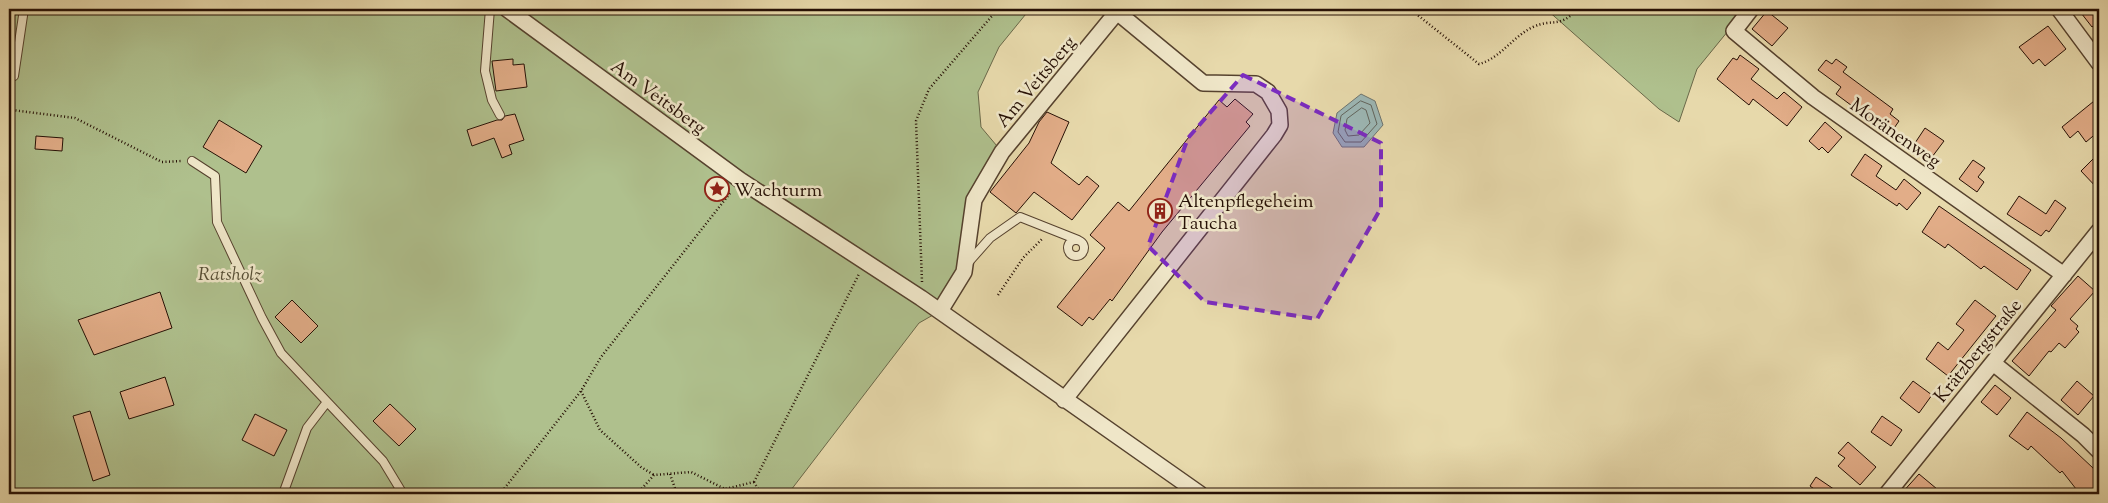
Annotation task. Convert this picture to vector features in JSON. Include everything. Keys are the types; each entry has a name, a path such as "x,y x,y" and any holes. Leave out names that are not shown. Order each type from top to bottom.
{"street":[{"name":"Am Veitsberg","path":"507,9 740,180 921,298 1107,431 1200,494"},
{"name":"Moränenweg","path":"1751,9 1734,31 1813,97 2064,274"},
{"path":"2059,9 2099,63"},
{"name":"Am Veitsberg","path":"940,311 964,272 974,200 1002,152 1117,12 1202,83 1256,84 1268,92 1280,111 1280,125 1274,135 1064,400"},
{"name":"Krätzbergstraße","path":"1887,494 2099,231"},
{"path":"1993,363 2083,435 2099,451"}],"lane":[{"path":"14,76 24,9"},
{"path":"490,9 485,71 492,100 500,115"},
{"path":"192,160 216,176 217,222 262,318 281,353 383,461 403,494"},
{"path":"966,265 990,238 1020,217 1078,240"},
{"path":"284,494 307,428 327,402"}],"path":[{"path":"921,298 916,121 929,89 998,9"},
{"path":"1410,9 1479,64 1491,61 1519,36 1534,26 1568,19 1577,9"},
{"path":"12,110 75,118 162,162 192,160"},
{"path":"500,494 581,391 601,357 740,180"},
{"path":"998,295 1023,258 1051,230"},
{"path":"581,391 600,430 641,467 654,475 690,472 725,489 754,482 865,261"},
{"path":"670,474 677,494"},
{"path":"637,494 654,475"},
{"path":"754,482 761,494"}],"highlighted area":[{"path":"1243,75 1381,143 1381,208 1317,319 1205,302 1148,246 1188,138"}],"green space":[{"name":"Ratsholz","path":"9,9 1030,9 999,47 978,92 981,127 1002,152 974,200 964,272 940,311 919,323 791,490 794,494 9,494"},
{"path":"1546,9 1746,9 1697,69 1679,122 1659,109"}],"water":[{"path":"1361,94 1375,101 1383,125 1364,147 1342,147 1333,133 1337,113"}],"building":[{"path":"2078,9 2099,9 2099,22 2092,27"},
{"path":"1767,11 1788,28 1772,46 1752,29"},
{"path":"2048,26 2066,49 2045,66 2039,59 2033,64 2019,47"},
{"path":"1740,55 1759,69 1751,79 1777,99 1784,92 1802,107 1787,126 1753,99 1749,105 1717,79 1733,58 1737,60"},
{"path":"513,59 513,65 524,64 527,87 496,91 492,61"},
{"path":"1836,59 1847,67 1843,72 1893,109 1890,114 1899,121 1890,134 1836,94 1841,87 1818,70 1826,60 1832,64"},
{"path":"2099,97 2099,131 2086,142 2078,131 2070,138 2062,127"},
{"name":"Altenpflegeheim Taucha","path":"1235,99 1253,114 1246,122 1250,126 1162,232 1112,301 1110,299 1093,320 1089,317 1082,326 1057,307 1105,248 1090,235 1118,202 1129,211 1219,100 1227,107"},
{"path":"1047,112 1069,122 1051,163 1079,185 1087,176 1099,186 1072,220 1034,192 1016,213 990,192 1029,143 1039,122"},
{"path":"515,114 524,140 509,145 512,154 502,158 494,138 472,146 467,130 502,120 505,116"},
{"path":"219,120 262,146 246,173 203,147"},
{"path":"1825,122 1842,137 1828,153 1822,147 1819,150 1809,141"},
{"path":"1925,128 1944,141 1929,161 1911,149"},
{"path":"36,136 63,138 62,151 35,149"},
{"path":"2099,153 2099,190 2081,171"},
{"path":"1865,154 1882,166 1876,176 1896,190 1904,179 1921,193 1907,210 1899,203 1897,206 1851,175"},
{"path":"1973,160 1985,168 1978,177 1984,182 1977,192 1959,179"},
{"path":"2019,196 2046,214 2055,200 2066,208 2049,232 2046,230 2041,236 2007,214"},
{"path":"1939,206 2031,270 2017,290 1984,266 1981,269 1948,244 1945,248 1922,232"},
{"path":"2078,276 2095,291 2070,319 2078,326 2076,329 2079,332 2065,348 2059,343 2051,352 2049,351 2029,376 2012,361 2056,310 2051,306"},
{"path":"160,292 172,328 94,355 78,320"},
{"path":"292,300 318,326 301,343 275,317"},
{"path":"1975,300 1996,316 1948,376 1926,359 1938,342 1948,350 1964,330 1956,324"},
{"path":"165,377 174,405 129,419 120,392"},
{"path":"1913,381 1932,395 1919,413 1900,398"},
{"path":"2077,381 2094,396 2078,415 2061,400"},
{"path":"1995,385 2011,398 1997,415 1981,402"},
{"path":"390,404 416,429 399,446 373,421"},
{"path":"90,411 110,475 93,481 73,416"},
{"path":"2027,412 2061,438 2093,468 2099,476 2099,490 2094,494 2080,494 2062,471 2060,473 2031,446 2028,450 2009,436"},
{"path":"255,414 287,430 274,456 242,440"},
{"path":"1882,416 1902,430 1891,446 1871,432"},
{"path":"1848,442 1876,467 1860,485 1838,466 1845,458 1838,453"},
{"path":"1919,474 1943,494 1901,494"},
{"path":"1816,477 1841,494 1821,494 1810,486"}],"place":[{"name":"Wachturm","path":"717,189"},
{"name":"Altenpflegeheim Taucha","path":"1160,211"}]}
